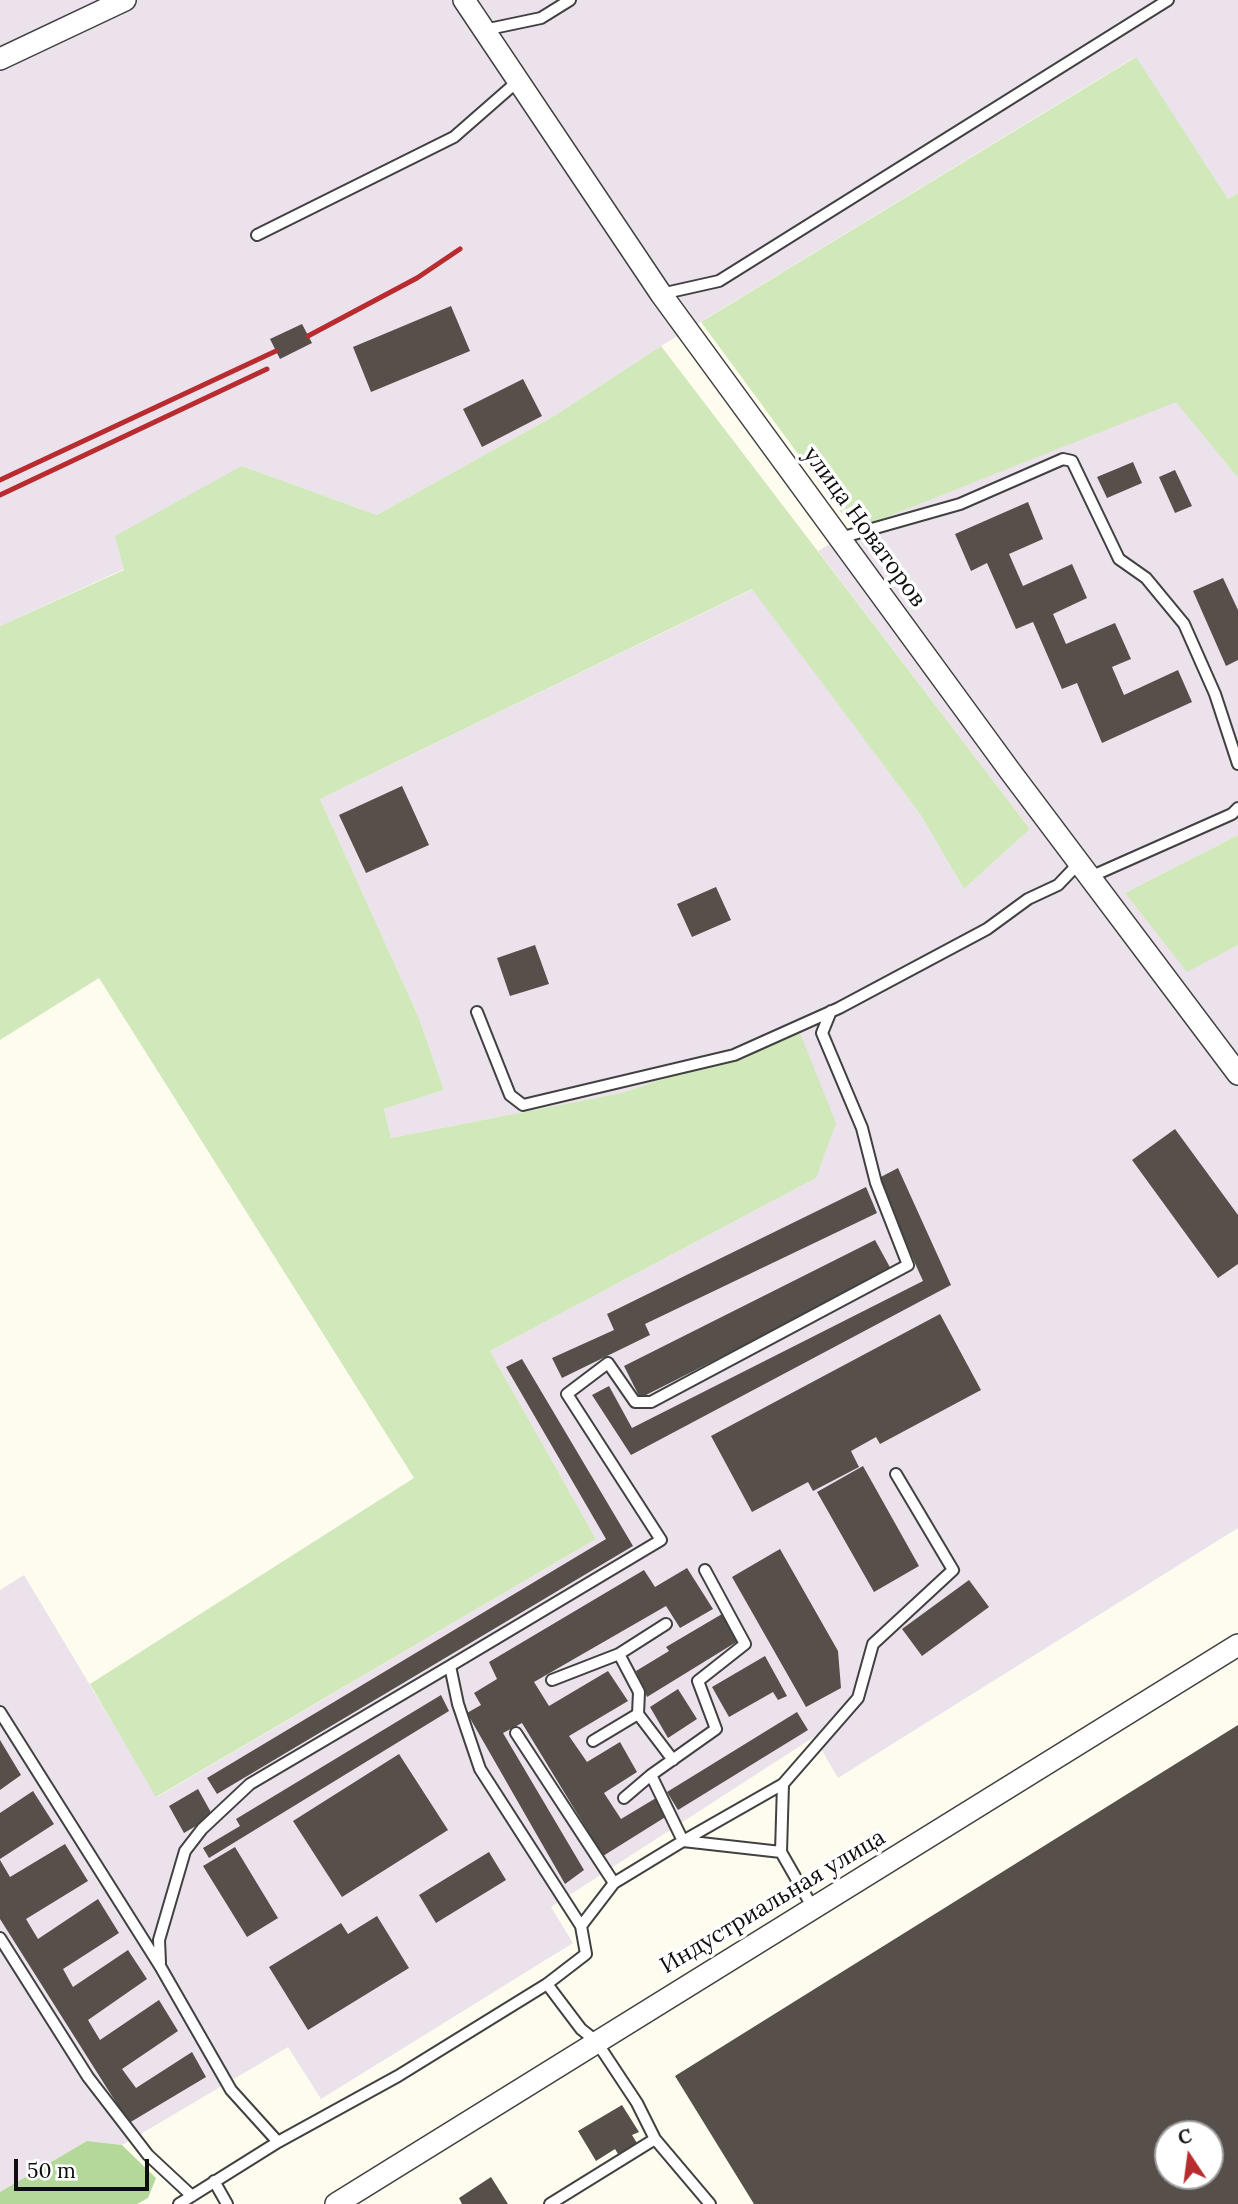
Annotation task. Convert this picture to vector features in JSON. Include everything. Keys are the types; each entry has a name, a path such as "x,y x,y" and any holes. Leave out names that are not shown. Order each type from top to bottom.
{"street":[{"path":"0,59 125,0"},
{"name":"улица Новаторов","path":"464,0 660,294 1238,1074"},
{"name":"Индустриальная улица","path":"336,2204 1238,1645"}],"lane":[{"path":"484,30 541,18 570,0"},
{"path":"660,294 719,281 1168,0"},
{"path":"257,235 454,137 518,81"},
{"path":"840,538 960,504 1063,459 1072,461 1119,559 1146,578 1184,624 1214,694 1238,764"},
{"path":"478,1012 510,1095 523,1105 734,1055 831,1011 987,929 1028,900 1085,870 1232,814 1238,808"},
{"path":"160,1966 159,1940 185,1851 202,1829 250,1784 661,1541 567,1394 608,1363 635,1402 651,1402 908,1265 876,1183 862,1128 822,1033 831,1011"},
{"path":"581,1926 614,1883 783,1784 858,1698 873,1644 953,1570 895,1474"},
{"path":"624,1798 651,1775 716,1729 698,1681 745,1644 705,1570"},
{"path":"552,1680 619,1654 666,1624"},
{"path":"619,1654 639,1692 638,1714 673,1760"},
{"path":"179,2204 278,2142 398,2076 547,1984 586,1954 581,1926 480,1769 458,1704 450,1666"},
{"path":"0,1712 160,1966 231,2091 278,2142"},
{"path":"593,1741 638,1714"},
{"path":"516,1733 614,1883"},
{"path":"651,1775 683,1841"},
{"path":"783,1784 781,1852 813,1908"},
{"path":"683,1841 781,1852"},
{"path":"0,1938 88,2077 148,2155 192,2196"},
{"path":"547,1984 581,2029 596,2041 637,2104 655,2139 710,2204"},
{"path":"550,2204 655,2139"},
{"path":"214,2181 227,2204"}],"shaded area":[{"path":"0,0 1238,0 1238,193 1228,199 1135,57 661,346 554,416 377,515 242,466 124,569 0,626"},
{"path":"1176,401 1238,478 1238,835 1125,893 1187,971 1238,945 1238,1528 838,1778 814,1737 551,1907 573,1943 321,2099 288,2047 122,2145 87,2141 0,2192 0,1590 24,1575 157,1797 596,1539 490,1351 816,1178 800,1033 621,1093 391,1138 384,1109 444,1090 419,1018 320,799 753,589 920,814 964,889 1030,829 818,551 854,530"}],"green space":[{"path":"1136,57 1228,199 1238,193 1238,478 1176,402 854,530 701,322"},
{"path":"661,346 1030,829 964,889 920,814 752,589 320,799 419,1018 444,1090 384,1109 391,1138 621,1093 800,1033 836,1123 816,1178 490,1351 596,1539 156,1797 90,1684 414,1478 99,978 0,1040 0,626 124,570 115,536 242,466 377,515 554,416"},
{"path":"1238,835 1238,945 1187,972 1125,893"},
{"path":"87,2141 122,2145 156,2178 148,2198 137,2204 0,2204 0,2192"}],"building":[{"path":"451,306 470,351 371,392 353,347"},
{"path":"302,324 312,343 280,359 270,339"},
{"path":"523,379 542,416 482,447 463,409"},
{"path":"1133,462 1142,483 1107,498 1097,477"},
{"path":"1175,470 1192,506 1175,513 1159,477"},
{"path":"1028,502 1043,539 1009,554 1023,586 1072,564 1087,598 1053,614 1066,644 1115,623 1131,659 1112,667 1124,695 1178,670 1192,702 1102,743 1077,683 1062,689 1033,622 1016,629 987,563 971,571 955,534"},
{"path":"1223,578 1238,610 1238,660 1226,666 1193,591"},
{"path":"402,786 429,845 366,873 339,815"},
{"path":"716,887 731,920 692,937 677,904"},
{"path":"535,945 549,984 510,996 497,958"},
{"path":"1175,1129 1238,1215 1238,1264 1218,1278 1132,1160"},
{"path":"898,1168 951,1285 631,1455 592,1395 609,1386 632,1428 923,1281 877,1179"},
{"path":"866,1187 877,1213 645,1324 650,1335 562,1378 552,1358 614,1330 607,1314"},
{"path":"875,1240 892,1271 640,1398 624,1366"},
{"path":"940,1314 981,1390 880,1444 876,1437 851,1451 859,1467 813,1491 808,1482 752,1512 711,1436"},
{"path":"522,1359 633,1546 217,1794 207,1778 606,1539 506,1367"},
{"path":"863,1466 919,1566 874,1592 817,1492"},
{"path":"780,1549 838,1651 841,1688 806,1707 732,1577"},
{"path":"687,1568 713,1609 680,1628 666,1606 534,1682 549,1706 608,1671 628,1701 569,1736 587,1762 620,1742 637,1772 604,1793 621,1819 656,1798 667,1816 603,1856 522,1723 503,1733 584,1870 565,1884 467,1713 481,1705 474,1693 497,1679 489,1662 644,1570 655,1587"},
{"path":"969,1580 989,1607 922,1656 902,1629"},
{"path":"722,1614 738,1641 647,1697 636,1671 669,1651 666,1647"},
{"path":"765,1656 787,1696 778,1700 773,1692 729,1717 712,1687"},
{"path":"678,1689 697,1719 668,1738 650,1707"},
{"path":"441,1695 449,1711 209,1858 203,1848 240,1826 236,1819"},
{"path":"797,1712 808,1730 678,1810 667,1792"},
{"path":"1238,1725 1238,2204 754,2204 675,2076"},
{"path":"0,1740 21,1775 0,1790"},
{"path":"399,1754 448,1830 342,1897 293,1821"},
{"path":"198,1789 213,1816 184,1833 169,1806"},
{"path":"33,1791 54,1824 0,1859 0,1813"},
{"path":"65,1844 88,1881 26,1919 38,1939 98,1899 119,1933 63,1969 73,1987 128,1950 147,1979 88,2020 100,2040 159,2000 178,2031 122,2069 136,2088 192,2052 206,2077 129,2123 0,1919 0,1860 10,1877"},
{"path":"235,1847 278,1918 247,1937 203,1866"},
{"path":"489,1852 506,1880 436,1923 419,1895"},
{"path":"377,1916 409,1968 308,2030 269,1967 341,1923 348,1934"},
{"path":"622,2105 639,2132 632,2135 637,2143 618,2154 615,2149 596,2161 578,2131"},
{"path":"491,2177 508,2204 462,2204 459,2198"}],"railway":[{"path":"308,336 417,278 460,249"},
{"path":"0,480 276,351"},
{"path":"0,495 267,369"}]}
